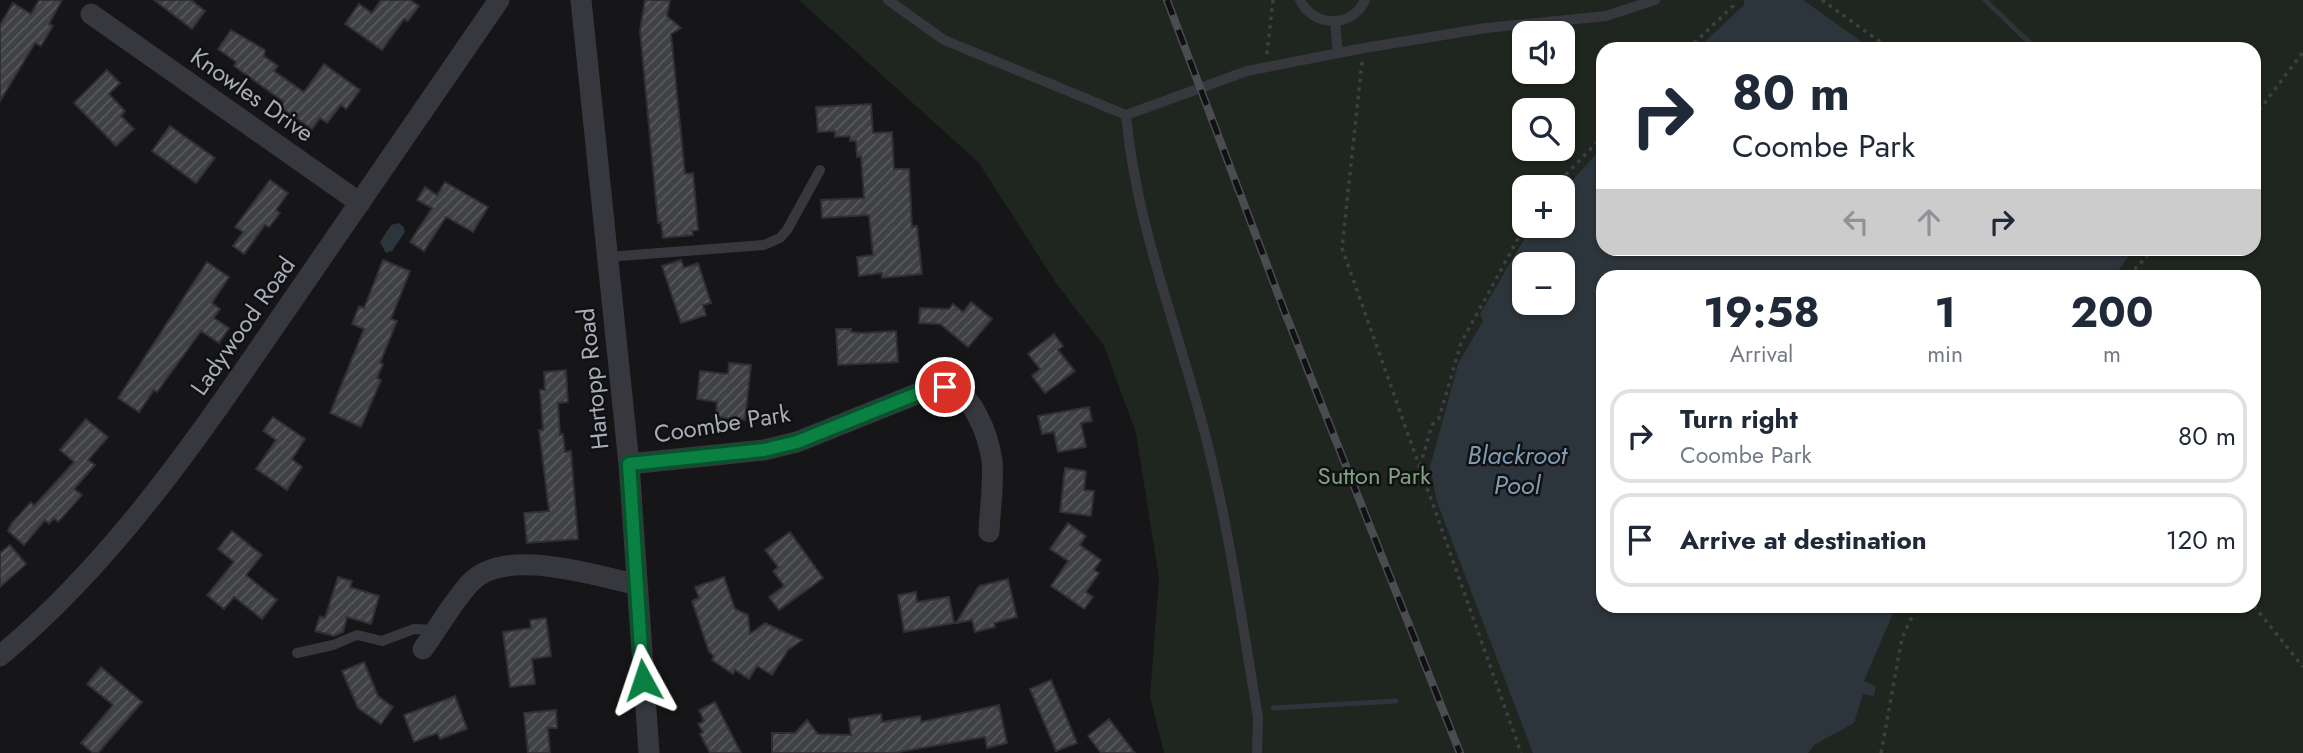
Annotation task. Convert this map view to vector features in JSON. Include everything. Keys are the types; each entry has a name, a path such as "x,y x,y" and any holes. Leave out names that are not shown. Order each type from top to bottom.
{"street":[{"name":"Ladywood Road","path":"0,656 36,627 120,535 186,456 499,0"},
{"name":"Hartopp Road","path":"581,0 629,464 635,584 649,753"},
{"name":"Knowles Drive","path":"91,14 119,22 360,203"},
{"name":"Coombe Park","path":"629,464 764,450 797,442 929,389 945,387 958,392 968,401 987,440 992,462 989,532"},
{"path":"423,649 470,583 495,567 536,565 635,584"}],"lane":[{"path":"888,0 944,40 1126,115 1265,67 1486,28 1606,16 1655,0"},
{"path":"1300,0 1311,15 1335,22 1356,14 1366,0"},
{"path":"1335,22 1338,53"},
{"path":"1126,115 1130,164 1142,214 1206,436 1258,717 1257,753"},
{"path":"607,257 747,249 764,245 780,238 787,230 820,170"},
{"path":"297,653 333,645 357,635 382,641 414,629 437,629"}],"path":[{"path":"1265,67 1273,0"},
{"path":"1695,42 1733,6 1732,0"},
{"path":"1822,0 1880,42"},
{"path":"1364,48 1342,248 1521,753"},
{"path":"2261,108 2303,52"},
{"path":"1566,175 1596,143"},
{"path":"1420,468 1432,425 1439,418 1461,342 1518,238"},
{"path":"2134,270 2147,256"},
{"path":"1881,753 1902,638 1914,613"},
{"path":"2260,613 2303,667"}],"green space":[{"name":"Sutton Park","path":"799,0 2303,0 2303,753 1164,753 1150,697 1159,578 1136,433 1104,346 1056,283 979,163"}],"water":[{"path":"1744,0 1803,0 1862,42 1704,42 1744,5"},
{"name":"Blackroot Pool","path":"1596,155 1596,256 2129,256 2118,270 1596,270 1596,613 1893,613 1864,681 1876,686 1874,696 1863,694 1854,723 1814,745 1808,753 1533,753 1437,502 1430,467 1458,364 1483,321 1480,314 1512,260 1512,315 1575,315 1575,252 1517,252 1525,238 1575,238 1575,177"},
{"path":"398,223 403,226 405,232 392,251 386,253 380,242 391,225"}],"building":[{"path":"39,0 62,0 49,24 53,26 41,46 35,43 0,101 0,25 13,3 31,14"},
{"path":"154,0 191,0 205,11 192,29"},
{"path":"381,0 410,0 419,6 408,21 404,19 382,50 345,24 359,4 372,13"},
{"path":"645,0 670,0 667,16 681,28 671,34 685,174 693,173 698,230 692,231 693,235 663,238 661,222 658,223 640,30"},
{"path":"231,30 265,50 264,56 278,66 274,71 304,92 324,64 360,90 346,109 341,105 327,123 320,118 312,129 280,107 284,102 234,66 236,62 218,49"},
{"path":"107,70 120,83 109,94 125,111 121,116 134,129 116,146 74,103"},
{"path":"871,104 873,133 892,132 894,169 909,169 912,227 917,226 922,274 882,278 882,273 859,276 857,257 873,255 869,215 822,218 821,200 864,198 861,156 857,157 856,141 850,141 850,136 835,137 835,131 818,132 816,107"},
{"path":"170,126 215,158 196,183 152,151"},
{"path":"270,180 288,193 276,210 280,213 269,227 265,225 244,254 233,246 243,232 235,227"},
{"path":"445,182 488,207 473,232 446,217 424,251 410,242 432,208 417,200 425,187 437,195"},
{"path":"383,260 410,271 391,319 397,321 380,363 383,364 377,378 381,380 361,427 330,413 364,329 352,324 359,306 364,308"},
{"path":"681,260 684,268 698,263 711,303 703,305 706,315 681,323 662,266"},
{"path":"207,262 229,277 212,303 220,309 214,318 229,328 219,343 201,331 157,392 154,390 139,412 118,398"},
{"path":"971,302 992,319 968,347 940,324 919,323 920,308 949,309 953,304 963,312"},
{"path":"836,329 851,329 851,332 861,333 896,331 898,362 838,365"},
{"path":"1054,334 1063,346 1058,350 1075,371 1045,393 1032,376 1040,369 1028,354"},
{"path":"729,363 751,365 745,420 716,417 717,402 697,399 700,371 728,374"},
{"path":"566,370 568,402 558,403 560,435 563,434 565,452 571,451 578,539 527,543 524,513 549,511 539,430 543,430 540,390 545,390 544,372"},
{"path":"1089,407 1092,421 1081,423 1086,447 1058,452 1054,432 1042,434 1038,416"},
{"path":"273,417 305,439 292,459 302,467 287,490 256,469 276,440 263,431"},
{"path":"86,419 108,437 88,460 95,465 74,489 82,495 58,522 54,518 49,524 45,520 24,545 8,531 11,524 31,502 34,506 74,462 60,450"},
{"path":"1065,468 1086,471 1084,490 1094,491 1091,516 1060,512"},
{"path":"1068,523 1086,536 1080,545 1101,560 1094,570 1099,573 1086,592 1093,597 1084,609 1051,586 1068,561 1050,549"},
{"path":"232,531 262,555 246,575 277,600 262,619 234,597 224,609 207,595 234,562 218,549"},
{"path":"790,532 823,578 779,610 769,597 784,586 773,571 778,567 765,550"},
{"path":"10,545 26,564 0,587 0,553"},
{"path":"338,577 352,581 350,587 379,596 371,624 347,617 343,632 334,636 315,631 320,616 325,618"},
{"path":"724,577 735,609 748,615 750,634 765,623 802,640 788,650 772,675 757,666 749,679 735,670 733,674 712,660 714,656 709,652 692,601 699,598 695,587"},
{"path":"1008,579 1017,617 975,632 972,620 956,623 979,586"},
{"path":"916,592 917,602 949,597 954,623 904,632 898,595"},
{"path":"546,618 551,656 532,659 535,684 510,687 503,632 531,628 530,620"},
{"path":"364,662 378,696 393,707 381,724 358,708 342,671"},
{"path":"101,667 142,702 98,753 93,753 81,743 113,705 87,684"},
{"path":"1051,680 1077,743 1056,751 1030,689"},
{"path":"455,696 467,729 440,739 437,733 414,742 404,715"},
{"path":"715,702 741,753 710,753 700,734 703,732 698,724 704,721 699,710"},
{"path":"999,705 1007,743 987,748 985,737 893,753 772,753 772,733 795,733 807,720 818,734 851,735 849,719 881,714 882,722 920,716 921,722"},
{"path":"556,710 557,728 548,728 550,753 528,753 524,713"},
{"path":"1109,719 1135,753 1101,753 1088,736"}],"waterway":[{"path":"1985,0 2029,42"},
{"path":"1273,708 1396,701"}],"railway":[{"path":"1167,0 1284,310 1460,753"}],"route":[{"path":"643,680 629,464 764,450 797,442 929,389 945,387"}]}
